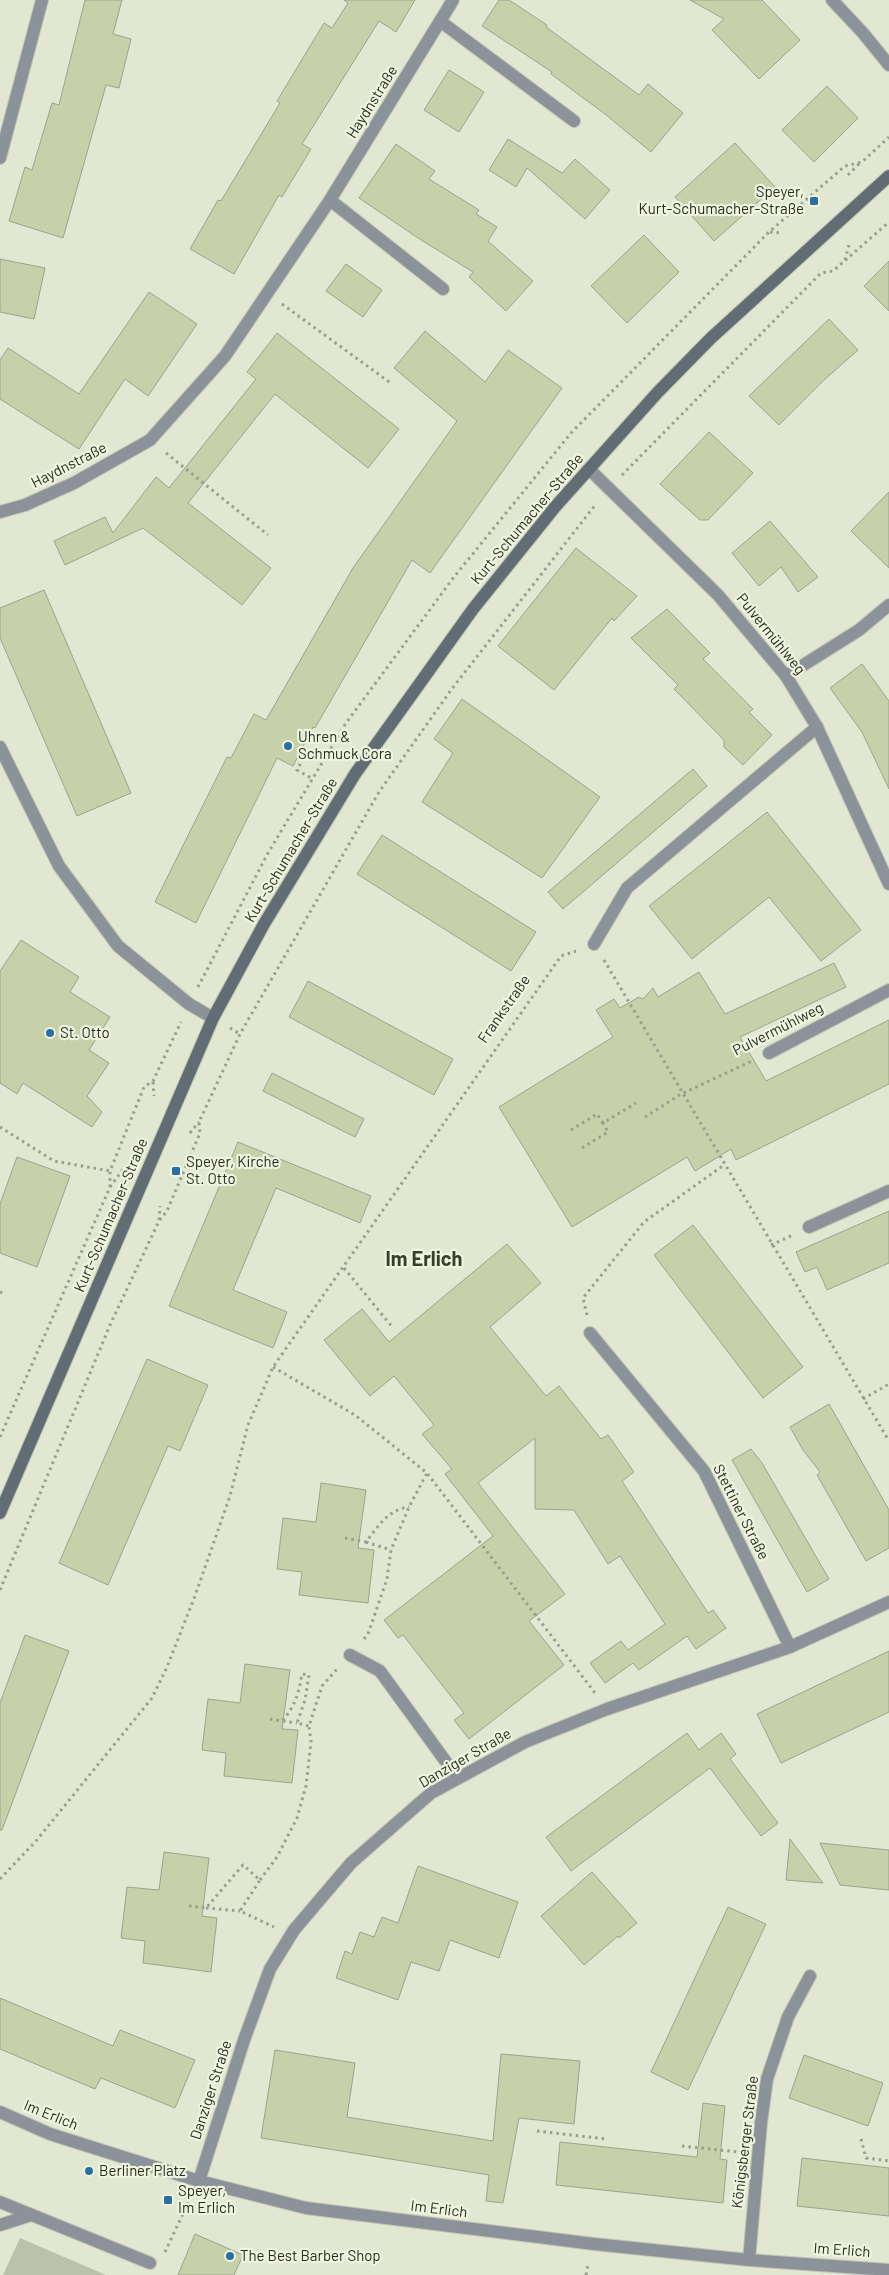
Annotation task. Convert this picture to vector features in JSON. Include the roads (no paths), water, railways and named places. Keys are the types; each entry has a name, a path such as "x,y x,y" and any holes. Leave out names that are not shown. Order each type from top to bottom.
{"main road":[{"name":"Kurt-Schumacher-Straße","path":"0,1513 213,1018 264,924 355,774 473,609 589,468 711,338 889,176"}],"street":[{"path":"0,158 42,0"},
{"name":"Haydnstraße","path":"0,512 25,505 74,483 150,440 225,356 330,200 452,0"},
{"path":"832,0 863,33 889,65"},
{"path":"440,21 574,121"},
{"path":"330,200 443,289"},
{"name":"Pulvermühlweg","path":"589,468 718,595 786,676 817,727 889,884"},
{"path":"786,676 859,630 889,605"},
{"path":"594,944 627,888 817,727"},
{"path":"0,747 59,866 118,946 189,1004 213,1018"},
{"name":"Pulvermühlweg","path":"769,1053 889,990"},
{"path":"809,1227 889,1191"},
{"name":"Stettiner Straße","path":"590,1333 704,1471 790,1647"},
{"name":"Danziger Straße","path":"199,2180 244,2040 267,1978 291,1935 351,1863 430,1793 525,1742 607,1709 790,1647 889,1602"},
{"path":"350,1655 380,1672 457,1777"},
{"name":"Königsberger Straße","path":"749,2260 758,2154 767,2079 788,2017 810,1976"},
{"name":"Im Erlich","path":"0,2112 50,2134 199,2180 306,2208 594,2244 749,2260 889,2270"},
{"path":"0,2202 150,2262"},
{"path":"0,2225 31,2214"}],"place":[{"name":"Speyer, Kurt-Schumacher-Straße","path":"814,201"},
{"name":"Uhren & Schmuck Cora","path":"288,746"},
{"name":"St. Otto","path":"50,1033"},
{"name":"Speyer, Kirche St. Otto","path":"176,1171"},
{"name":"Berliner Platz","path":"89,2171"},
{"name":"Speyer, Im Erlich","path":"168,2200"},
{"name":"The Best Barber Shop","path":"230,2256"}],"district":[{"name":"Im Erlich","path":"424,1259"}]}
